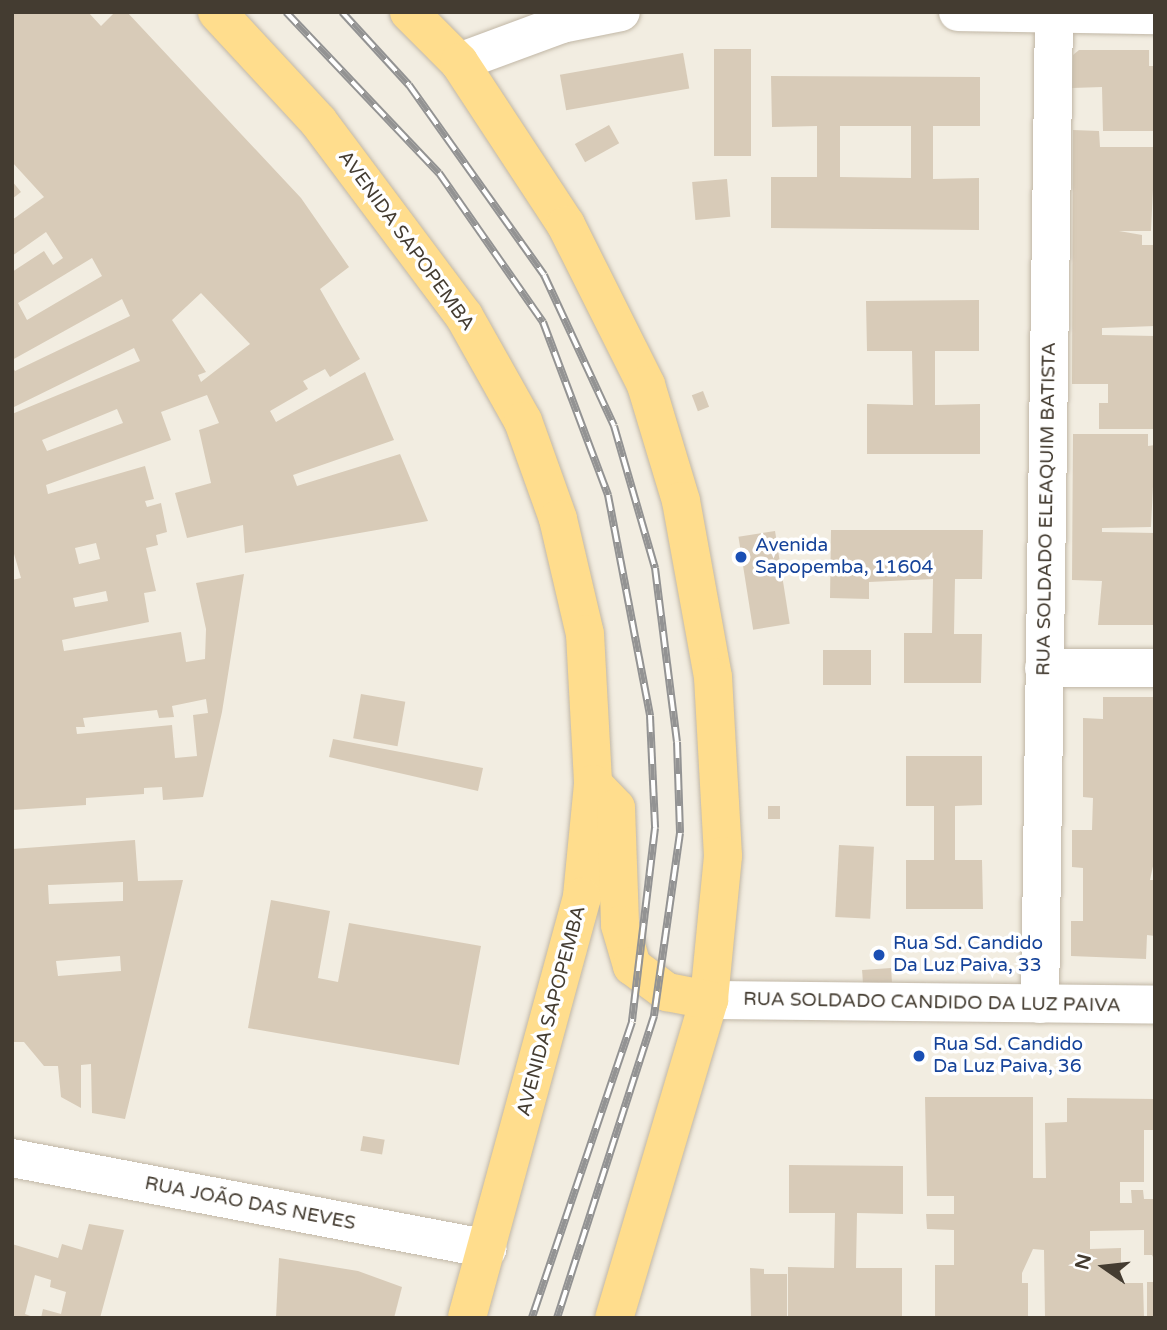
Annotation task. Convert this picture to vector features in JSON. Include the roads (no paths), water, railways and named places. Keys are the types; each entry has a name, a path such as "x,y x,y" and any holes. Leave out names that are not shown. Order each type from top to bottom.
{"main road":[{"name":"AVENIDA SAPOPEMBA","path":"217,12 318,121 464,316 523,421 558,519 585,635 593,784 582,897 569,957 467,1318"},
{"path":"409,12 459,62 566,225 646,385 681,501 713,677 723,856 709,1000 614,1318"},
{"path":"593,784 616,808 620,925 632,966 667,992 709,1000"}],"street":[{"path":"459,62 562,24 621,12"},
{"path":"958,12 1155,15"},
{"name":"RUA SOLDADO ELEAQUIM BATISTA","path":"1040,1004 1054,14"},
{"path":"1045,668 1155,668"},
{"name":"RUA SOLDADO CANDIDO DA LUZ PAIVA","path":"709,1000 1155,1005"},
{"name":"RUA JOÃO DAS NEVES","path":"12,1158 487,1249"}],"railway":[{"path":"286,12 439,173 543,322 608,495 650,716 655,828 632,1022 532,1318"},
{"path":"342,12 409,85 544,275 614,426 655,568 677,742 680,833 654,1016 557,1318"}],"place":[{"name":"Avenida Sapopemba, 11604","path":"741,557"},
{"name":"Rua Sd. Candido Da Luz Paiva, 33","path":"879,955"},
{"name":"Rua Sd. Candido Da Luz Paiva, 36","path":"919,1056"}]}
